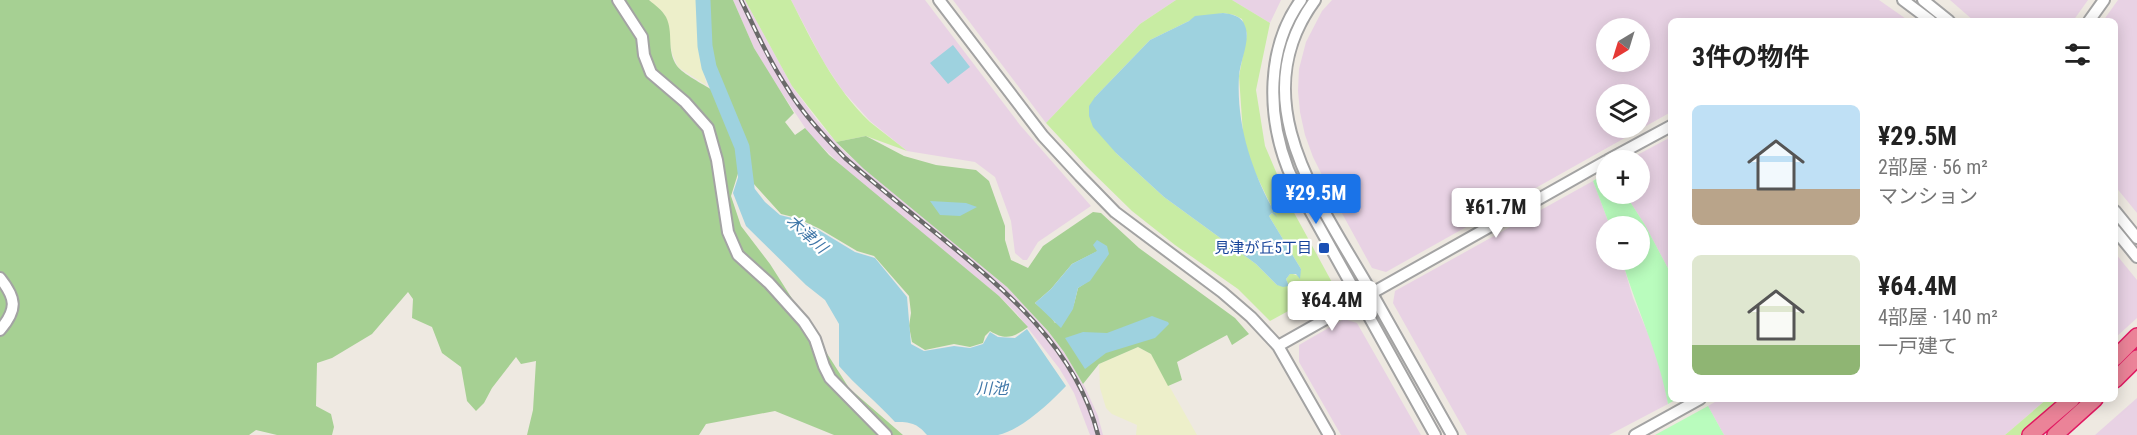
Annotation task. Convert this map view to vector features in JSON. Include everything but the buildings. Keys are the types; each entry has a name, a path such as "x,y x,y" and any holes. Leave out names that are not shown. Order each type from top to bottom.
{"highway":[{"path":"2118,355 2137,336"},
{"path":"2118,377 2137,358"},
{"path":"2030,435 2068,402"},
{"path":"2055,435 2092,402"}],"street":[{"path":"618,0 642,37 644,55 651,72 685,102 708,128 717,160 728,232 738,255 769,283 804,322 815,339 830,378 886,435"},
{"path":"939,0 1043,136 1110,207 1147,238 1222,292 1251,317 1278,346 1329,435"},
{"path":"1301,0 1286,27 1276,56 1273,83 1278,133 1288,170 1435,435"},
{"path":"1315,0 1305,13 1287,57 1285,112 1291,139 1312,190 1452,435"},
{"path":"1903,0 1927,18"},
{"path":"1923,0 1945,18"},
{"path":"2091,18 2104,0"},
{"path":"1629,150 1668,130"},
{"path":"1278,346 1596,167"},
{"path":"2118,215 2137,238"},
{"path":"2118,234 2137,257"},
{"path":"0,278 11,292 14,303 13,311 0,330"},
{"path":"1635,435 1695,402"}],"shaded area":[{"path":"733,0 745,0 792,86 844,151 1007,287 1048,331 1085,387 1098,416 1103,435 1090,435 1074,393 1059,368 1017,314 999,296 848,172 810,135 754,48"},
{"path":"791,0 925,0 1020,125 1091,206 1038,242 1027,260 1023,260 1015,253 1011,221 995,177 975,162 907,151 870,121 842,90 823,61"},
{"path":"953,0 1176,0 1140,24 1046,123"},
{"path":"1232,0 1281,0 1270,23"},
{"path":"1332,0 1879,0 1905,18 1668,18 1668,114 1650,124 1650,84 1596,84 1596,138 1625,138 1603,150 1596,150 1596,154 1386,272 1372,268 1313,157 1300,112 1299,69 1306,42 1322,11"},
{"path":"1950,0 2088,0 2075,18 1971,18"},
{"path":"2118,0 2137,0 2137,213 2118,190 2118,18 2105,18"},
{"path":"1668,139 1668,268 1650,234 1650,216 1639,216 1631,204 1650,204 1650,150 1647,150"},
{"path":"1593,181 1596,189 1596,204 1602,204 1606,216 1596,216 1596,270 1625,270 1633,298 1664,377 1668,404 1609,435 1467,435 1393,303 1395,291"},
{"path":"2118,257 2137,280 2137,318 2118,335"},
{"path":"1344,319 1357,323 1421,435 1341,435 1299,362 1299,345"},
{"path":"2137,398 2137,435 2095,435"},
{"path":"1715,402 2044,402 2005,435 1724,435 1708,406"}],"green space":[{"path":"0,0 649,0 666,17 670,29 672,54 677,66 688,76 712,90 714,70 708,29 707,0 733,0 754,48 794,113 785,122 795,135 805,128 829,155 999,296 1028,327 1005,337 990,331 983,343 970,347 954,344 925,350 912,342 909,326 911,313 909,296 874,256 857,251 797,218 781,214 753,183 751,165 740,167 731,196 741,226 770,264 849,388 903,435 834,435 775,411 706,424 699,435 527,435 533,410 536,361 521,364 516,357 476,411 467,401 461,367 442,353 432,327 412,318 413,299 408,292 372,334 332,358 317,363 316,406 331,414 334,427 332,435 277,435 256,430 249,435 0,435"},
{"path":"649,0 696,0 699,42 706,85 678,67 672,53 665,15"},
{"path":"745,0 791,0 825,64 846,95 870,122 907,151 866,136 836,142 792,86"},
{"path":"1176,0 1232,0 1270,23 1256,90 1265,146 1292,209 1334,286 1270,321 1238,289 1175,245 1132,211 1046,123 1140,24","holes":["1223,13 1242,19 1247,34 1239,76 1243,134 1250,162 1276,216 1272,213 1269,216 1301,269 1299,276 1290,274 1286,279 1289,286 1277,285 1256,264 1164,197 1116,153 1095,97 1150,40 1189,21"]},
{"path":"866,136 904,156 936,165 976,170 989,181 1005,226 1005,240 1011,260 1028,268 1043,246 1093,212 1101,213 1139,248 1235,318 1249,334 1232,345 1227,335 1177,362 1182,380 1168,386 1151,354 1138,347 1099,364 1083,384 1048,331 1007,287 864,169 836,142","holes":["1098,251 1096,269 1092,277 1078,288 1074,305 1066,317 1055,323 1035,303 1051,289 1072,264"]},
{"path":"1602,204 1631,204 1639,216 1606,216"},
{"path":"1650,234 1668,268 1668,402 1672,402 1668,404 1659,367 1625,270 1650,270"},
{"path":"1138,347 1151,354 1197,435 1136,435 1137,425 1112,414 1106,408 1100,388 1099,364"},
{"path":"2044,402 2060,402 2020,435 2005,435"},
{"path":"1708,406 1724,435 1655,435"}],"water":[{"path":"1223,13 1239,18 1244,23 1247,32 1239,76 1240,114 1254,167 1277,217 1272,213 1269,216 1301,269 1300,279 1296,274 1290,274 1286,279 1289,286 1277,285 1256,264 1164,197 1116,153 1093,127 1089,116 1089,106 1095,97 1150,40 1195,16"},
{"path":"953,45 970,67 948,84 930,63"},
{"name":"川池","path":"750,167 751,184 765,202 780,215 796,219 855,252 875,258 907,297 911,344 924,351 954,346 970,348 983,344 990,332 998,337 1015,338 1027,329 1066,386 1025,422 998,435 927,435 913,424 895,422 839,366 839,324 825,300 806,285 746,226 733,193 741,168"},
{"path":"930,201 966,203 977,207 960,216 940,215"},
{"path":"1097,240 1107,246 1109,254 1090,281 1078,288 1073,309 1061,328 1035,303 1051,289 1072,264 1097,251 1093,245"},
{"path":"1152,316 1169,324 1155,338 1106,353 1085,369 1065,338 1083,332 1107,333"}],"waterway":[{"name":"木津川","path":"703,0 705,46 709,67 742,147 747,188"}],"railway":[{"path":"741,0 773,65 806,115 845,158 987,276 1034,322 1055,347 1073,374 1088,403 1098,435"}],"place":[{"name":"見津が丘5丁目","path":"1324,248"}]}
